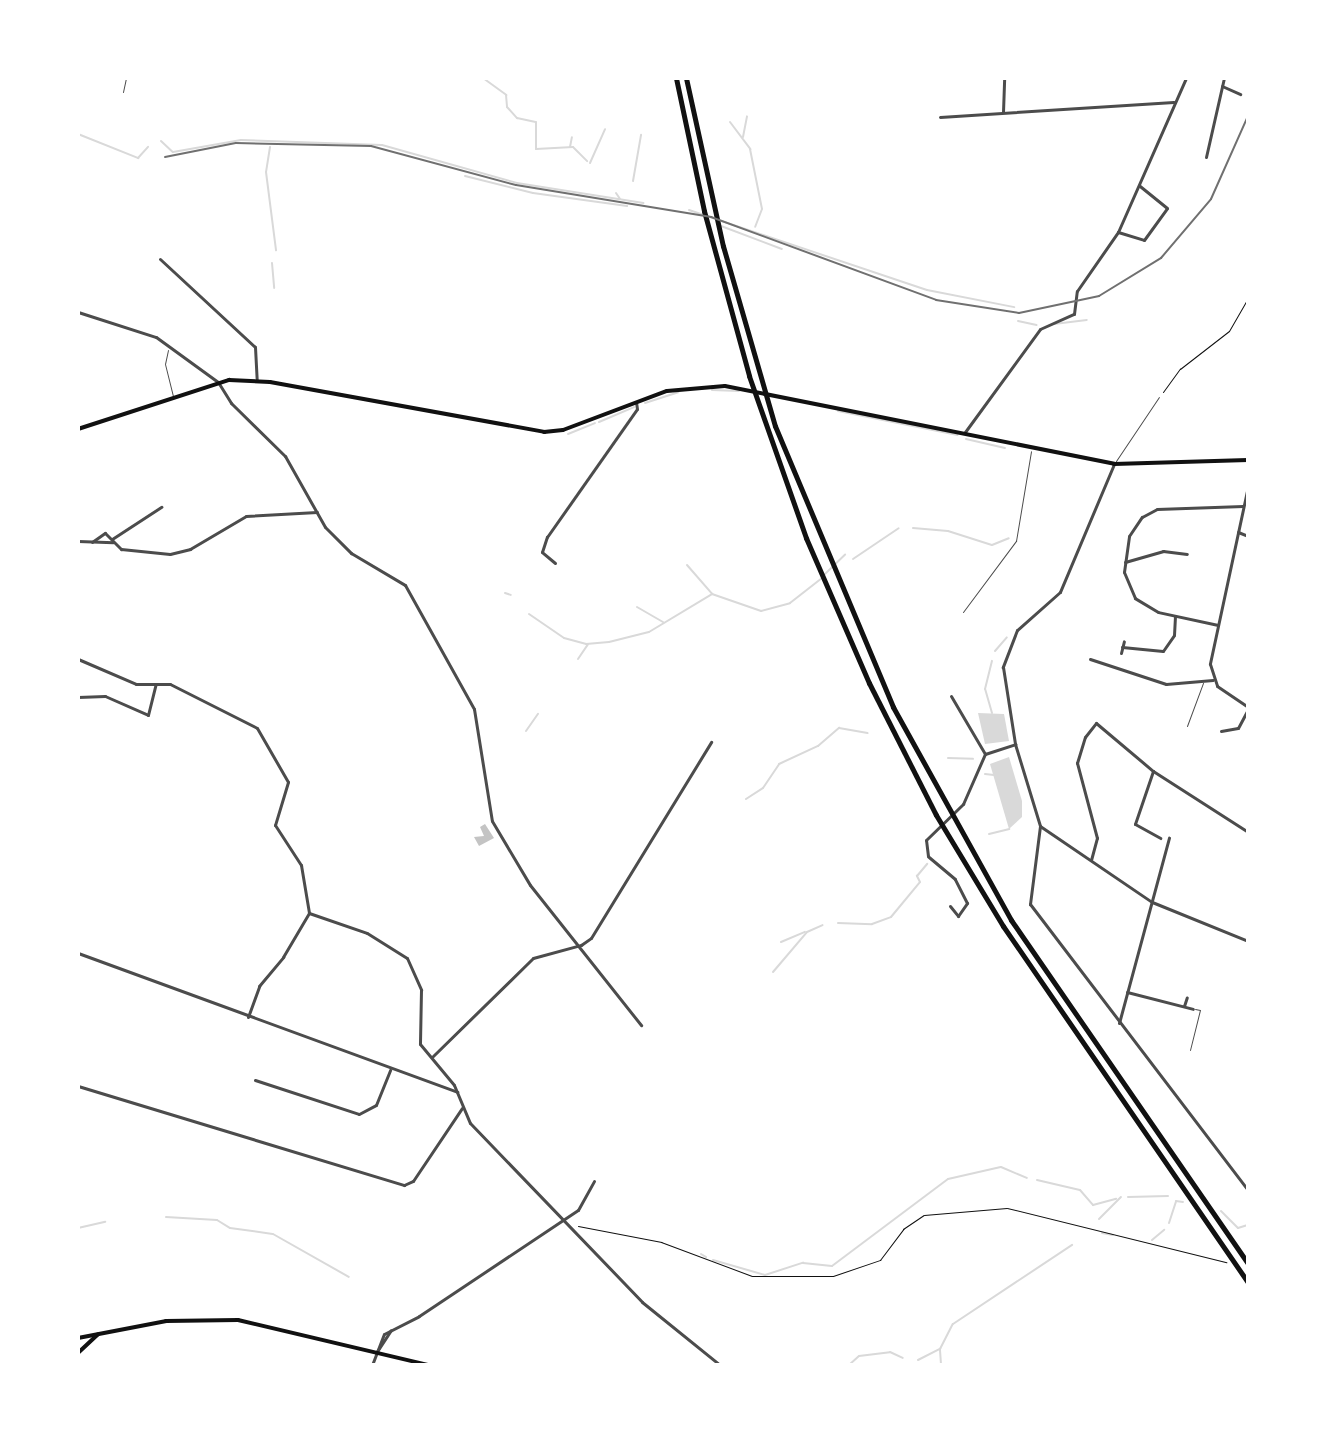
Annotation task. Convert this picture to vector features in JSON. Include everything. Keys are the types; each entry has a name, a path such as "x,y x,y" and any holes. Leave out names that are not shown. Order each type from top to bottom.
{"highway":[{"path":"676,78 721,277 749,376 806,538 834,606 944,829 1022,956 1248,1282"},
{"path":"686,78 730,275 760,378 816,534 845,602 945,808 1046,975 1248,1263"}],"main road":[{"path":"78,429 173,396 238,379 544,432 687,386 725,386 1114,464 1248,460"},
{"path":"79,1354 78,1341 105,1331 194,1318 238,1320 429,1365"},
{"path":"79,1354 105,1331"}],"street":[{"path":"1003,112 1004,78"},
{"path":"965,432 1040,329 1074,314 1077,291 1118,232 1186,78"},
{"path":"1206,157 1224,78"},
{"path":"1222,86 1240,94"},
{"path":"940,117 1174,102"},
{"path":"1118,232 1144,240 1167,208 1140,186"},
{"path":"160,259 255,347 257,380"},
{"path":"78,312 146,332 218,382 231,403 285,456 317,512 351,553 405,585 474,709 492,821 536,893 581,945 641,1025"},
{"path":"555,563 542,552 547,537 637,409 636,402"},
{"path":"1114,464 1060,592 1017,630 1007,651 1002,681 1015,744 1040,826 1030,904 1248,1190"},
{"path":"1221,731 1238,728 1248,708 1213,680 1210,664 1248,486"},
{"path":"1218,625 1148,608 1135,598 1125,581 1124,562 1135,524 1149,512 1243,506"},
{"path":"78,541 113,540 161,507"},
{"path":"92,542 105,533 136,554 170,554 190,549 246,516 317,512"},
{"path":"1238,532 1248,536"},
{"path":"1124,562 1163,551 1187,554"},
{"path":"1124,641 1122,650 1163,651 1174,635 1175,616"},
{"path":"78,659 136,684 170,684 245,719 260,733 288,782 275,825 301,865 309,913 279,964 259,986 248,1017"},
{"path":"1090,659 1166,684 1213,680"},
{"path":"78,697 105,696 148,715 156,684"},
{"path":"951,696 985,754"},
{"path":"1091,860 1097,838 1077,763 1088,730 1099,724 1153,771 1248,832"},
{"path":"432,1056 533,958 581,945 611,908 662,815 711,742"},
{"path":"950,906 958,916 966,910 966,900 955,879 928,856 926,840 963,804 985,754 1015,744"},
{"path":"1153,771 1135,824 1160,838"},
{"path":"1040,826 1152,902 1248,941"},
{"path":"1119,1023 1169,838"},
{"path":"309,913 367,933 407,958 421,990 418,1036 457,1092 462,1108 561,1221 642,1302 720,1365"},
{"path":"78,953 390,1070 457,1092"},
{"path":"1127,992 1193,1009"},
{"path":"1184,1006 1187,997"},
{"path":"255,1080 359,1114 379,1101 390,1070"},
{"path":"78,1086 404,1185 413,1181 462,1108"},
{"path":"372,1365 378,1340 579,1208 594,1181"}],"lane":[{"path":"123,92 126,78"},
{"path":"169,347 165,364 173,396"},
{"path":"1114,464 1159,397"},
{"path":"963,612 1016,541 1032,448"},
{"path":"1187,726 1203,683"},
{"path":"1190,1050 1200,1010 1193,1009"}],"path":[{"path":"1159,397 1180,369 1229,331 1248,298"},
{"path":"579,1226 661,1242 766,1277 860,1271 880,1260 917,1219 977,1208 1035,1212 1211,1258"}],"shaded area":[{"path":"978,713 1004,714 1009,741 985,744"},
{"path":"1009,757 1022,801 1022,817 1009,829 990,764"}],"building":[{"path":"485,824 494,838 479,846 474,837 484,836 480,827"}],"waterway":[{"path":"483,78 506,95 507,107 517,118 536,122 536,149 573,147 587,161"},
{"path":"743,137 747,116"},
{"path":"730,122 750,149 762,209 755,227"},
{"path":"590,163 605,129"},
{"path":"78,134 138,158 148,147"},
{"path":"633,181 641,135"},
{"path":"570,147 572,137"},
{"path":"161,141 173,152 241,140 382,145 517,183 643,203"},
{"path":"270,147 266,172 276,250"},
{"path":"465,176 533,193 627,206"},
{"path":"616,193 620,199"},
{"path":"689,210 927,290 1014,307"},
{"path":"721,226 782,249"},
{"path":"1247,280 1248,252"},
{"path":"272,263 274,288"},
{"path":"1054,324 1087,320"},
{"path":"1018,321 1037,325"},
{"path":"712,390 739,391"},
{"path":"645,403 678,392"},
{"path":"599,422 634,407"},
{"path":"838,411 958,435"},
{"path":"568,434 595,423"},
{"path":"966,439 1005,448"},
{"path":"853,559 899,528"},
{"path":"913,528 948,531 992,545 1009,538"},
{"path":"825,574 845,555"},
{"path":"687,565 712,594"},
{"path":"529,614 564,638 586,644 609,642 649,632 712,594 761,611 790,603 821,579"},
{"path":"505,593 511,595"},
{"path":"637,607 663,622"},
{"path":"995,651 1007,637"},
{"path":"578,659 588,644"},
{"path":"992,661 985,689 992,713"},
{"path":"526,731 538,714"},
{"path":"746,799 763,788 779,764 818,746 839,728 868,733"},
{"path":"948,758 973,759"},
{"path":"985,774 994,775"},
{"path":"989,834 1009,829"},
{"path":"838,923 872,924 891,917 920,882 917,876 927,864"},
{"path":"773,972 807,932 823,925"},
{"path":"781,942 805,932"},
{"path":"713,1260 765,1275 803,1263 832,1266 948,1179 1001,1167 1027,1178"},
{"path":"1037,1180 1080,1190 1093,1205 1116,1199"},
{"path":"1128,1197 1168,1196"},
{"path":"1099,1219 1121,1197"},
{"path":"1169,1223 1176,1201 1183,1202"},
{"path":"1221,1211 1238,1228 1248,1225"},
{"path":"166,1217 217,1220 230,1228 273,1234 349,1277"},
{"path":"78,1228 105,1222"},
{"path":"1152,1240 1164,1230"},
{"path":"1102,1233 1113,1235"},
{"path":"918,1360 940,1349 953,1324 1072,1245"},
{"path":"701,1254 706,1257"},
{"path":"940,1350 941,1365"},
{"path":"849,1365 859,1356 890,1352 903,1358"},
{"path":"828,1365 834,1365"}],"railway":[{"path":"165,157 236,143 371,146 516,185 711,217 936,300 1019,313 1099,296 1161,258 1211,199 1248,116"}]}
